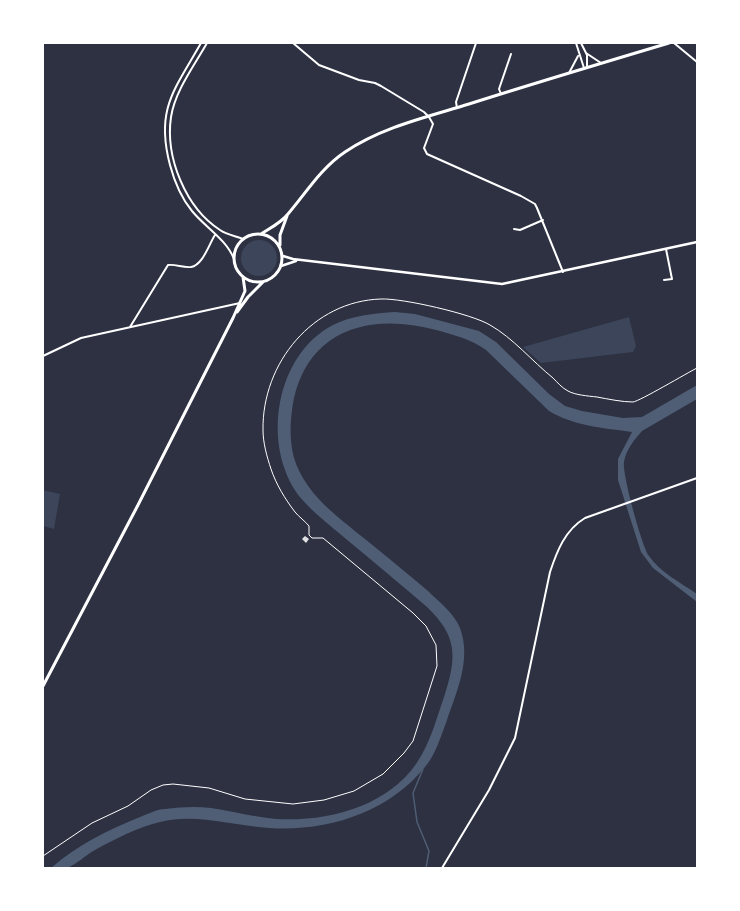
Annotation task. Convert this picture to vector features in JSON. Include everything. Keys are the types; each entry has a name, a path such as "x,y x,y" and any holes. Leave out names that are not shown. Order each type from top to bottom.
{"main road":[{"path":"261,234 288,215 314,180 344,152 368,138 501,94 669,43"},
{"path":"233,318 248,297 263,282 274,276 282,266 283,256 280,248 280,235 288,215"},
{"path":"263,282 256,282 243,277 238,272 234,259 235,251 243,239 255,234 269,236 280,248"},
{"path":"43,686 138,505 233,318 245,291 243,277"}],"street":[{"path":"201,43 171,96 164,120 164,144 172,174 191,210 231,250 234,259"},
{"path":"207,43 183,86 171,116 170,141 180,179 189,197 205,218 221,231 243,239"},
{"path":"293,43 319,65 359,80 375,83 429,117 433,124 424,148 424,152 535,204 543,220 563,272"},
{"path":"458,108 456,102 476,43"},
{"path":"576,43 579,55 586,68"},
{"path":"581,43 586,53 593,59 602,63"},
{"path":"674,43 697,62"},
{"path":"586,53 586,68"},
{"path":"501,94 499,89 511,54"},
{"path":"568,73 579,55"},
{"path":"514,229 520,230 543,220"},
{"path":"130,327 168,265 173,264 191,267 196,264 202,259 216,234"},
{"path":"283,256 301,260 496,284 522,281 697,242"},
{"path":"664,280 672,278 666,249"},
{"path":"282,266 301,260"},
{"path":"43,356 81,338 240,303"},
{"path":"442,868 489,790 515,738 550,572 559,547 576,523 697,478"}],"path":[{"path":"43,856 92,823 128,806 151,790 163,785 183,785 209,788 229,796 265,802 308,803 354,791 383,774 404,753 413,741 437,666 436,645 426,626 413,613 323,538 312,538 309,535 309,526 296,513 279,487 271,470 263,431 268,396 273,378 286,354 298,337 328,312 354,302 395,299 444,309 473,318 489,324 506,337 568,391 598,398 634,402 697,368"}],"shaded area":[{"path":"263,240 272,245 276,251 276,265 272,271 263,276 255,276 246,271 242,265 241,254 246,245 252,241"},
{"path":"395,312 415,314 479,331 496,342 549,394 565,406 582,411 623,418 642,417 697,385 697,399 642,431 628,449 624,462 624,469 633,510 649,556 665,572 697,594 697,602 653,568 641,552 618,480 618,459 632,432 600,428 579,423 549,411 486,350 462,338 413,325 390,323 368,325 348,331 330,341 314,355 302,374 294,398 292,413 292,451 299,471 306,483 323,503 333,513 428,591 454,617 460,628 464,652 461,676 446,723 432,757 410,783 393,796 374,808 334,823 312,827 269,828 201,819 160,822 143,827 110,842 67,868 51,868 71,852 93,839 128,822 159,810 182,807 205,807 268,818 295,819 315,818 354,809 389,791 403,779 421,756 432,732 444,697 451,670 453,659 452,648 445,628 427,607 321,518 299,496 287,475 280,452 278,427 280,403 287,379 298,357 313,339 333,325 347,319 371,314"},
{"path":"629,317 636,346 633,352 541,363 523,347"},
{"path":"43,490 60,494 54,529 43,526"}],"building":[{"path":"305,536 309,539 306,543 302,539"}],"waterway":[{"path":"423,769 413,793 417,822 429,851 426,868"}]}
